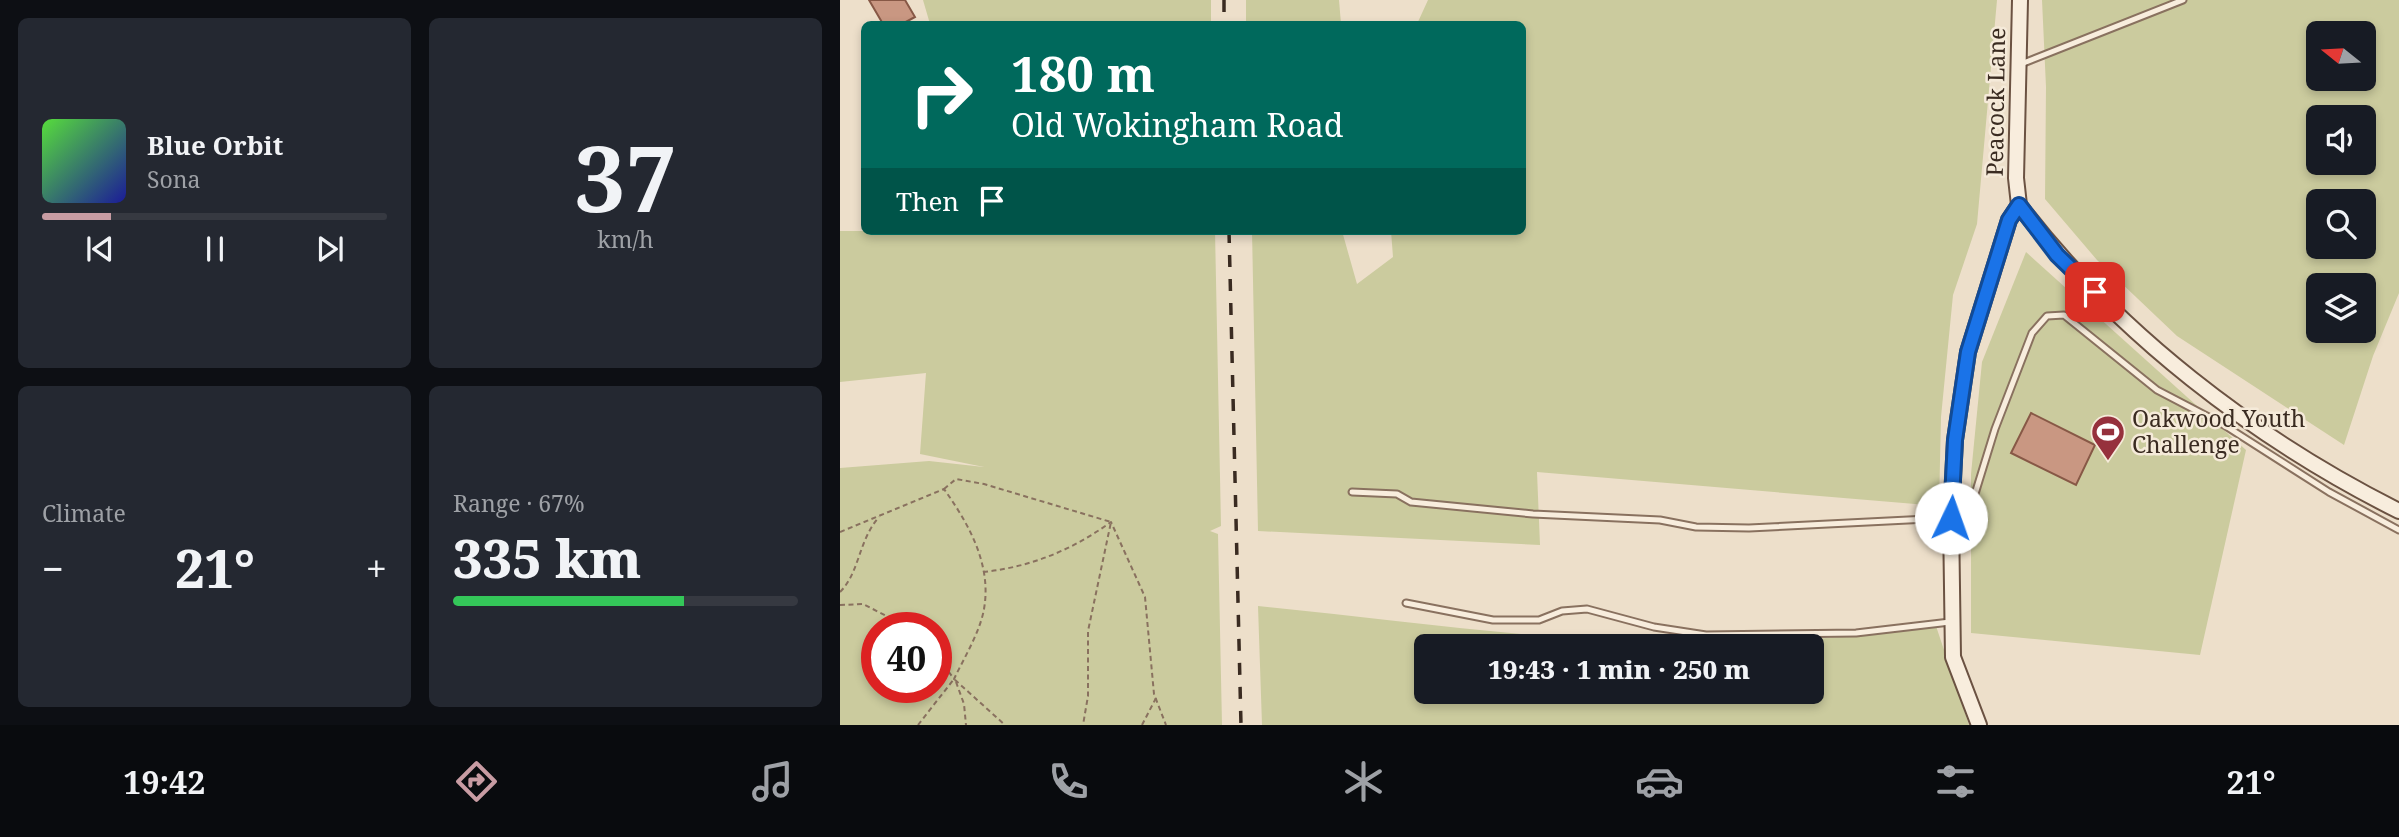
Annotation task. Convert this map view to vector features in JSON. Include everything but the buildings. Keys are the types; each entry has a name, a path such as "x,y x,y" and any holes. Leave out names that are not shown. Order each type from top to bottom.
{"street":[{"name":"Peacock Lane","path":"2019,205 2016,178 2021,64 2020,0"},
{"path":"1979,725 1954,657 1951,518 1955,440 1968,352 2009,220 2019,205 2057,255 2095,292 2205,388 2282,443 2399,511"}],"lane":[{"path":"2021,64 2183,0"},
{"path":"1952,495 1975,494 1995,429 2032,333 2047,316 2064,315 2157,390 2224,425 2329,492 2399,530"},
{"path":"1352,492 1397,494 1411,502 1660,520 1696,527 1749,528 1951,518"},
{"path":"1406,603 1493,620 1539,620 1562,611 1587,609 1654,627 1706,635 1856,633 1953,622"}],"path":[{"path":"840,531 944,488 956,479 984,484 1111,522 1145,597 1156,698 1166,725"},
{"path":"918,725 954,679 984,609 983,572 970,526 944,488"},
{"path":"840,592 853,572 867,531 880,516"},
{"path":"983,572 1018,568 1067,550 1111,522"},
{"path":"1083,725 1088,696 1088,631 1111,522"},
{"path":"840,605 863,604 878,612"},
{"path":"952,676 1005,725"},
{"path":"954,679 964,704 966,725"},
{"path":"1142,725 1156,698"}],"green space":[{"path":"923,0 1211,0 1211,21 929,21"},
{"path":"1246,0 1339,0 1341,21 1246,21"},
{"path":"1428,0 1997,0 1977,224 1953,295 1941,417 1939,506 1537,472 1540,545 1258,531 1252,235 1343,235 1357,284 1393,257 1391,235 1526,235 1526,21 1418,21"},
{"path":"2042,0 2399,0 2399,293 2373,356 2344,445 2177,336 2097,260 2045,199 2046,87"},
{"path":"840,231 861,231 861,235 1215,235 1221,526 1210,531 1218,534 1222,725 840,725 840,468 929,461 984,467 920,454 926,373 840,382"},
{"name":"Oakwood Youth Challenge","path":"2026,252 2246,450 2200,655 1971,633 1971,474 1982,362"},
{"path":"1258,606 1520,634 1414,634 1414,704 1824,704 1824,638 1936,626 1969,725 1262,725"}],"railway":[{"path":"1224,0 1224,21"},
{"path":"1229,235 1241,725"}],"place":[{"name":"Oakwood Youth Challenge","path":"2108,462"}],"route":[{"path":"1951,518 1955,440 1968,352 2009,220 2019,205 2057,255 2095,292"}]}
